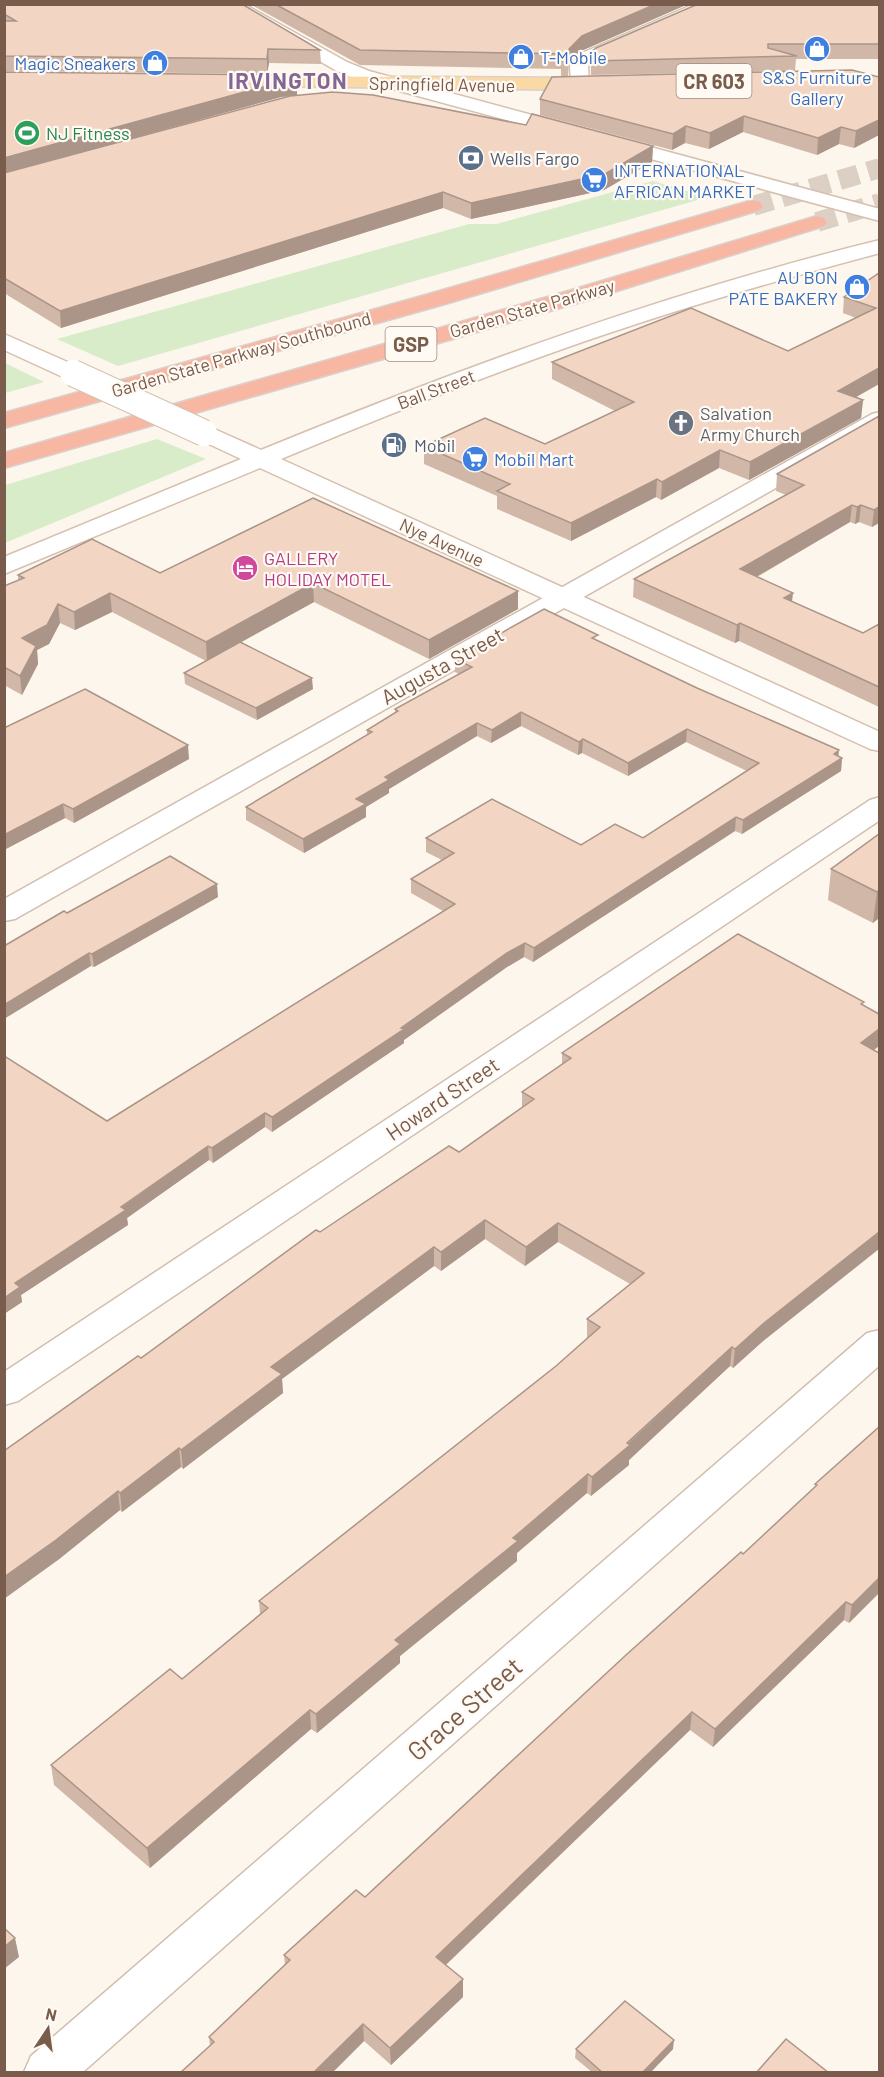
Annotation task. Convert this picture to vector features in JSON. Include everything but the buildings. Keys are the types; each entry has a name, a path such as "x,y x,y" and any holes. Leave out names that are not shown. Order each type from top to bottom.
{"highway":[{"name":"Garden State Parkway Southbound","path":"4,421 436,299 753,206"},
{"name":"Garden State Parkway","path":"4,461 591,291 817,222"}],"main road":[{"name":"Springfield Avenue","path":"231,81 387,96 580,84 617,84"}],"street":[{"path":"230,4 341,66 387,96"},
{"path":"580,84 579,65 588,57 710,4"},
{"path":"302,101 387,96 546,126 879,215"},
{"name":"Ball Street","path":"4,566 405,400 579,336 727,288 879,246"},
{"name":"Nye Avenue","path":"4,341 879,743"},
{"name":"Augusta Street","path":"4,912 879,419"},
{"name":"Howard Street","path":"4,1391 879,806"},
{"name":"Grace Street","path":"48,2073 879,1342"}],"green space":[{"path":"653,181 708,197 118,366 57,339 469,224 496,224"},
{"path":"5,363 44,382 5,393"},
{"path":"157,439 206,459 5,543 5,485"}],"tunnel":[{"path":"753,206 880,168"},
{"path":"817,222 880,203"}],"place":[{"name":"S&S Furniture Gallery","path":"817,49"},
{"name":"T-Mobile","path":"521,57"},
{"name":"Magic Sneakers","path":"155,63"},
{"name":"NJ Fitness","path":"27,133"},
{"name":"Wells Fargo","path":"471,158"},
{"name":"INTERNATIONAL AFRICAN MARKET","path":"594,180"},
{"name":"AU BON PATE BAKERY","path":"857,287"},
{"name":"Salvation Army Church","path":"681,423"},
{"name":"Mobil","path":"394,445"},
{"name":"Mobil Mart","path":"475,459"},
{"name":"GALLERY HOLIDAY MOTEL","path":"245,568"}],"district":[{"name":"IRVINGTON","path":"288,80"}]}
